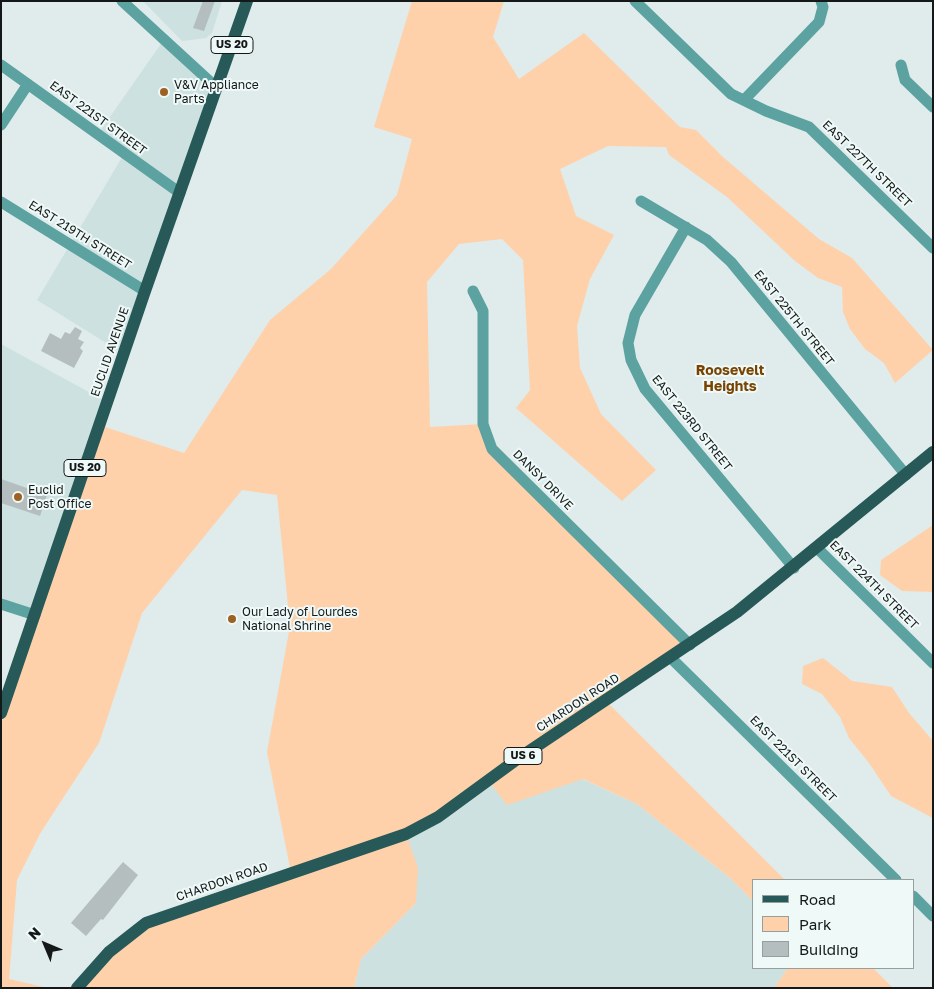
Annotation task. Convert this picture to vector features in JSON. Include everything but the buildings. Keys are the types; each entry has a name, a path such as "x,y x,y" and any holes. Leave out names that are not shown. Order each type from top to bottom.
{"main road":[{"name":"EUCLID AVENUE","path":"1,713 145,291 247,1"},
{"name":"CHARDON ROAD","path":"77,988 109,952 140,928 160,917 424,826 516,760 738,612 794,568 933,452"}],"street":[{"path":"122,1 217,88"},
{"name":"EAST 227TH STREET","path":"634,1 731,94 809,127 933,248"},
{"path":"744,100 819,22 823,7 821,1"},
{"name":"EAST 221ST STREET","path":"1,65 180,193"},
{"path":"901,66 905,80 933,107"},
{"path":"1,125 28,84"},
{"name":"EAST 225TH STREET","path":"641,201 707,240 731,262 906,475"},
{"name":"EAST 219TH STREET","path":"1,202 145,291"},
{"name":"EAST 223RD STREET","path":"686,227 635,315 628,344 630,360 646,389 794,568"},
{"name":"DANSY DRIVE","path":"473,291 483,311 483,424 492,449 690,645"},
{"name":"EAST 224TH STREET","path":"817,548 933,663"},
{"path":"1,604 35,615"},
{"name":"EAST 221ST STREET","path":"671,658 895,879"},
{"path":"914,897 933,916"}],"shaded area":[{"path":"143,1 222,1 212,33 206,38 182,41"},
{"path":"163,41 217,88 124,354 37,300 124,154 98,134"},
{"path":"1,344 107,402 35,615 1,604"},
{"path":"582,779 637,804 730,878 752,900 752,969 787,969 774,988 354,988 361,959 416,903 406,834 488,780 507,804"}],"green space":[{"path":"412,1 504,1 493,37 519,79 584,33 680,127 696,130 723,157 819,239 852,258 933,350 895,383 884,363 865,349 850,329 843,312 842,287 818,278 795,261 727,197 669,155 666,147 608,146 560,169 576,216 614,235 590,279 577,326 580,368 601,414 656,470 622,501 516,408 530,390 523,260 502,239 459,244 427,282 430,427 483,424 487,436 690,645 606,701 784,879 752,879 752,900 730,878 637,804 583,779 507,805 488,780 406,834 418,868 416,903 361,959 354,988 77,988 133,933 291,873 267,752 290,626 277,495 242,490 142,613 99,743 41,832 17,880 9,979 48,988 1,988 1,713 99,425 184,453 270,320 331,269 397,195 412,139 374,127"},
{"path":"933,525 933,592 902,591 880,575 881,560"},
{"path":"823,658 852,681 892,687 909,713 933,741 933,818 891,796 869,763 849,738 840,717 822,694 802,684 803,666"},
{"path":"787,969 874,969 893,988 774,988"}],"place":[{"name":"V&V Appliance Parts","path":"164,92"},
{"name":"Euclid Post Office","path":"18,497"},
{"name":"Our Lady of Lourdes National Shrine","path":"232,619"}],"district":[{"name":"Roosevelt Heights","path":"730,380"}]}
